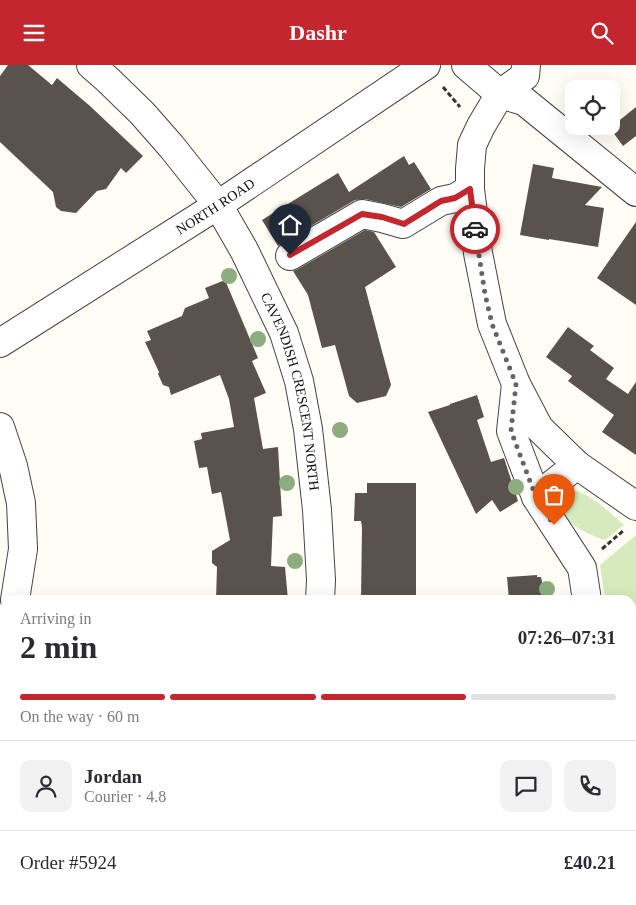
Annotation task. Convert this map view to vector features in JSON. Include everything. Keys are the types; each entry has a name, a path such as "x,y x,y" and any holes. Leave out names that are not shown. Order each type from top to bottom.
{"street":[{"name":"CAVENDISH CRESCENT NORTH","path":"91,65 108,79 172,146 218,205 248,259 284,333 298,381 308,429 317,510 321,571 320,595"},
{"name":"NORTH ROAD","path":"0,343 218,205 426,65"},
{"path":"466,65 500,94 524,101 636,191"},
{"path":"526,65 525,75 500,94 472,145 470,189 478,253 492,324 516,384 539,427 632,516"},
{"path":"290,255 362,214 382,217 404,224 441,201 455,198 470,189"},
{"path":"516,384 511,431 536,497 582,568 587,595"},
{"path":"0,427 13,466 21,503 23,549 16,595"},
{"path":"536,497 577,465"}],"path":[{"path":"444,88 458,105"},
{"path":"582,568 632,516"}],"green space":[{"path":"577,491 596,501 624,525 605,540 572,524 566,518 562,507 566,496"},
{"path":"636,535 636,595 604,595 600,565"}],"building":[{"path":"8,65 28,65 52,85 57,78 143,156 126,173 121,168 106,189 97,191 76,213 61,211 56,207 53,192 0,142 0,76"},
{"path":"636,107 636,136 623,146 615,135 620,135 620,120"},
{"path":"404,156 409,165 414,162 431,189 401,207 365,199 355,200 278,246 262,220 338,173 349,192"},
{"path":"533,164 554,168 552,178 602,187 585,205 604,208 598,247 520,235"},
{"path":"636,222 636,305 597,278"},
{"path":"365,230 374,232 396,267 365,287 391,385 386,396 357,403 349,396 335,345 322,348 308,295 293,271"},
{"path":"225,280 258,358 252,361 266,393 254,398 263,449 278,447 282,516 273,517 271,566 285,567 288,595 216,595 217,567 212,563 212,551 230,540 221,492 212,494 207,467 199,468 194,441 202,439 201,433 234,427 229,399 220,375 171,395 169,387 163,385 145,342 151,340 147,331 182,316 185,308 209,298 205,288"},
{"path":"568,327 594,346 590,350 614,368 606,379 628,394 636,382 636,455 602,432 614,415 568,381 572,376 546,357"},
{"path":"477,395 484,417 477,420 491,462 504,458 518,501 500,512 492,500 476,514 428,412"},
{"path":"367,483 416,483 416,595 361,595 362,527 361,521 354,521 355,493 367,493"},
{"path":"537,575 537,577 541,577 545,595 509,595 507,577"}],"way so far":[{"path":"475,229 485,294 492,324 516,384 511,431 536,497 554,525"}],"route":[{"path":"290,255 362,214 382,217 404,224 441,201 455,198 470,189 475,229"}]}
